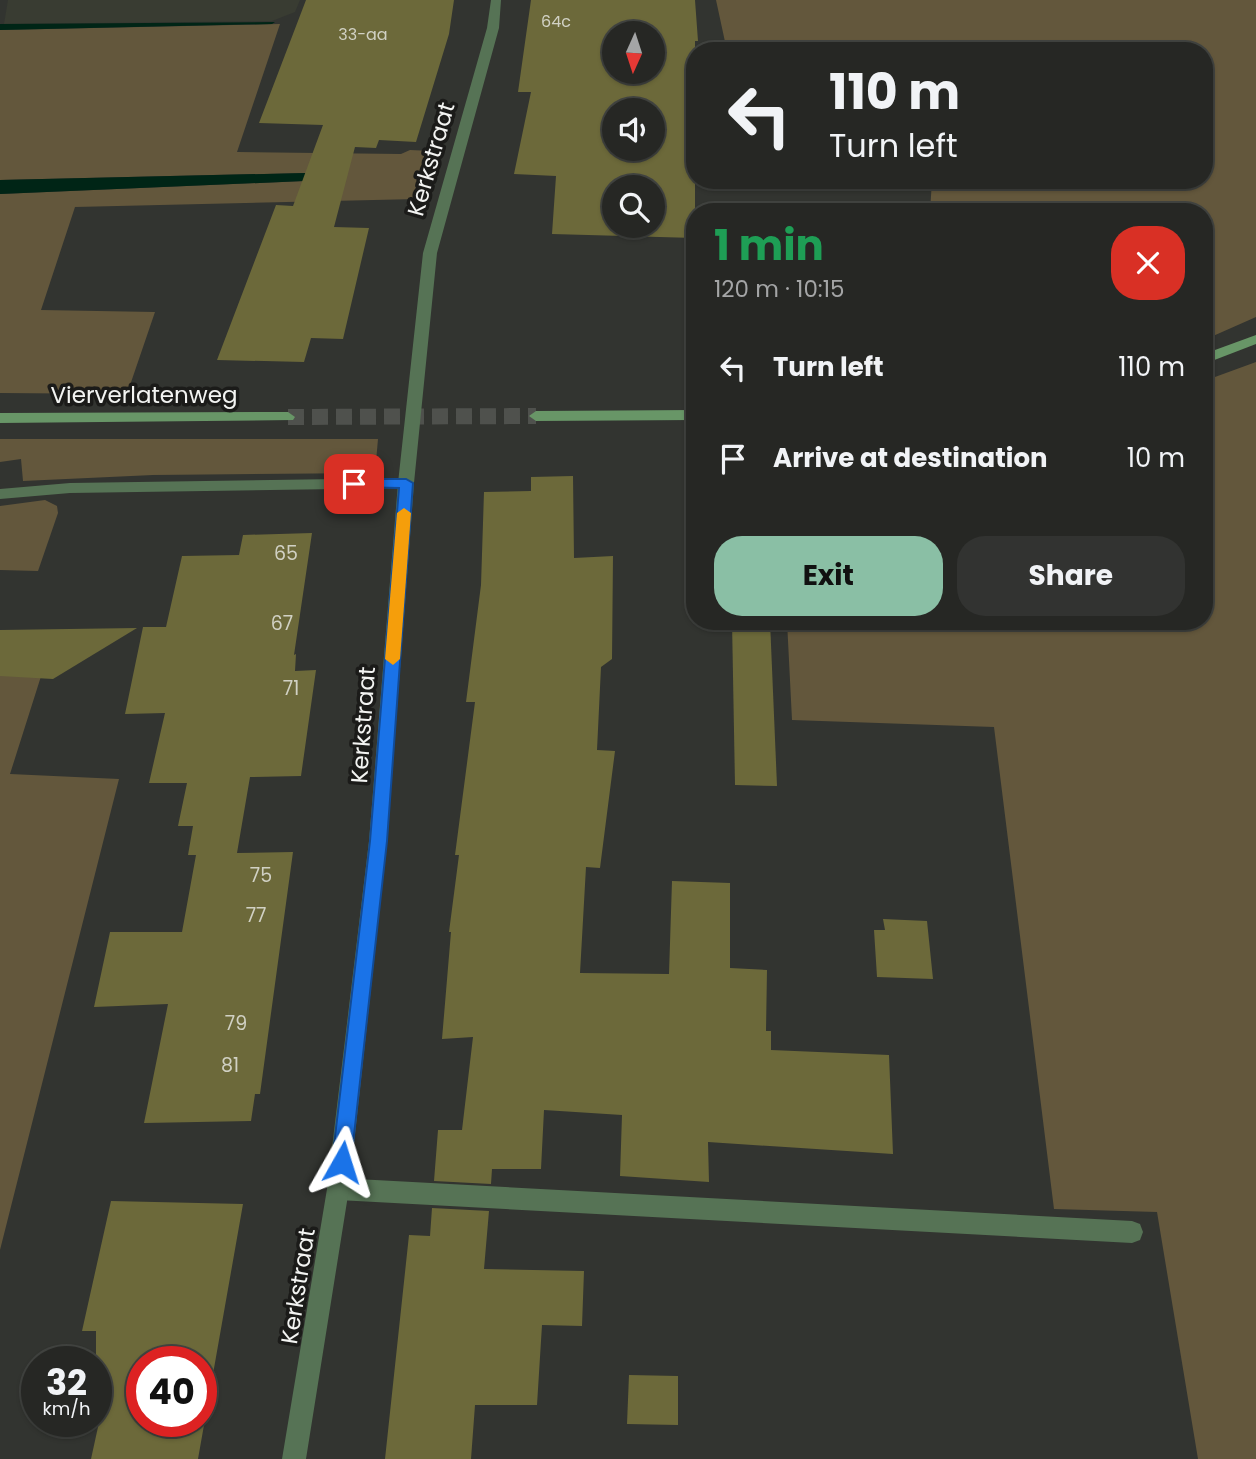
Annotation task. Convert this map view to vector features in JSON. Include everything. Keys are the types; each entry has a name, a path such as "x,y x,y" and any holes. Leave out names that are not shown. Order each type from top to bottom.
{"main road":[{"path":"1213,356 1256,339"},
{"path":"536,416 686,415"},
{"name":"Vierverlatenweg","path":"0,418 288,416"}],"street":[{"name":"Kerkstraat","path":"294,1459 338,1189 379,841 406,483 430,253 493,28 496,0"},
{"path":"0,494 70,488 406,483"},
{"path":"338,1189 1132,1232"}],"shaded area":[{"path":"8,0 300,0 295,12 272,21 4,24"},
{"path":"716,0 1256,0 1256,317 1213,336 1213,203 931,203 931,189 1213,189 1213,42 725,42"},
{"path":"275,22 272,24 0,30 0,24"},
{"path":"280,24 237,152 401,154 410,150 432,151 418,199 75,207 41,310 155,312 127,394 0,393 0,194 304,181 305,173 0,180 0,30"},
{"path":"305,173 310,177 304,181 0,194 0,180"},
{"path":"1256,362 1256,1459 1198,1459 1157,1212 1054,1209 994,727 792,720 787,630 1213,630 1213,378"},
{"path":"0,439 378,439 375,473 153,475 23,481 21,459 0,462"},
{"path":"45,500 57,506 58,513 38,571 0,570 0,506"},
{"path":"0,670 43,670 10,774 119,779 0,1250"}],"building":[{"path":"306,0 454,0 449,34 416,142 379,140 376,148 355,147 334,227 369,228 343,339 311,338 304,362 217,360 276,205 293,206 323,125 259,123"},
{"path":"531,0 695,0 698,41 686,42 686,189 695,189 695,203 686,203 686,238 665,237 665,175 602,175 602,235 552,234 556,176 514,174 531,92 518,92"},
{"path":"573,476 574,558 613,556 612,659 601,667 597,750 615,751 600,868 586,867 580,973 669,974 672,881 730,883 730,968 767,970 766,1031 771,1031 771,1050 889,1055 893,1154 708,1142 709,1182 620,1176 622,1115 544,1110 541,1169 492,1169 491,1184 434,1181 438,1130 462,1130 473,1037 442,1039 449,932 459,855 455,855 475,702 466,702 481,585 484,492 531,491 531,477"},
{"path":"312,533 294,655 296,654 295,671 316,670 301,776 250,777 237,853 293,852 260,1094 255,1094 251,1121 144,1123 168,1004 94,1007 110,932 182,932 196,855 188,855 193,826 178,826 187,783 149,783 165,713 125,714 143,627 166,627 182,556 239,555 243,535"},
{"path":"137,628 53,679 0,676 0,630"},
{"path":"732,630 770,630 777,786 735,785"},
{"path":"883,919 927,921 933,979 877,977 874,930 885,930"},
{"path":"111,1201 243,1204 217,1351 217,1346 126,1346 126,1437 202,1437 198,1459 91,1459 96,1437 112,1437 112,1346 96,1346 96,1331 82,1331"},
{"path":"432,1208 489,1211 484,1269 584,1271 582,1326 542,1325 537,1405 475,1405 471,1459 385,1459 409,1235 430,1236"},
{"path":"629,1375 678,1376 678,1425 627,1424"}],"tunnel":[{"path":"288,417 536,416"}],"slow traffic":[{"path":"393,659 404,513"}],"route":[{"path":"342,1162 379,841 406,483 354,484"}]}
